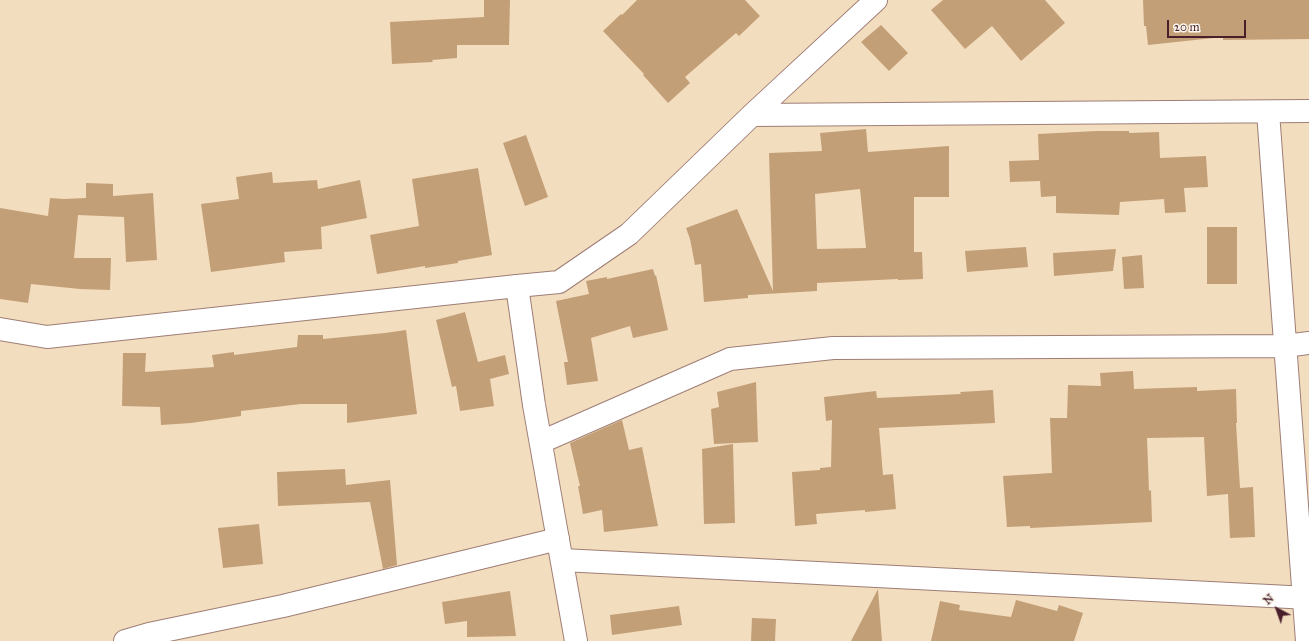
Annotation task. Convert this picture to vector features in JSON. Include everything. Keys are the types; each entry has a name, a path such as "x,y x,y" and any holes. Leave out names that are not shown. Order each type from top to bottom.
{"street":[{"path":"0,329 47,337 559,282 628,234 752,115 876,0"},
{"path":"752,115 1309,111"},
{"path":"1268,112 1285,346 1306,598 1307,641"},
{"path":"517,286 534,405 576,641"},
{"path":"541,442 730,359 833,348 1285,346 1309,343"},
{"path":"125,641 150,634 283,606 560,550 1306,598"}],"building":[{"path":"484,0 510,0 509,45 457,45 457,58 432,60 433,62 392,64 390,22 484,17"},
{"path":"637,0 745,0 760,16 739,36 736,33 685,77 690,83 668,103 643,75 644,74 603,31"},
{"path":"943,0 1045,0 1065,23 1021,61 992,26 965,49 931,10"},
{"path":"1143,0 1309,0 1309,39 1223,40 1223,37 1148,45 1146,26 1144,26"},
{"path":"881,25 908,53 889,71 861,42"},
{"path":"866,129 868,152 949,146 949,197 914,197 914,252 922,252 923,279 817,283 817,291 748,295 748,298 704,302 701,264 695,265 690,239 686,228 737,209 773,291 769,153 822,151 820,133","holes":["860,189 866,248 817,249 815,194"]},
{"path":"1129,131 1129,133 1159,132 1160,158 1206,156 1208,187 1184,188 1186,212 1165,213 1164,199 1120,202 1119,215 1056,213 1056,196 1041,197 1040,181 1010,182 1009,161 1039,160 1038,134"},
{"path":"526,135 548,197 525,206 503,143"},
{"path":"478,168 492,255 458,261 458,263 425,268 425,266 377,274 370,235 419,226 412,179"},
{"path":"272,172 273,183 317,180 318,189 360,180 367,218 321,227 322,249 284,252 285,262 211,272 201,204 239,199 236,177"},
{"path":"86,183 113,184 113,196 153,193 157,260 126,262 124,217 78,215 74,258 111,258 110,290 80,289 31,284 28,303 0,299 0,208 48,216 50,198 86,198"},
{"path":"1207,227 1237,227 1237,284 1207,284"},
{"path":"1026,247 1028,267 967,272 965,251"},
{"path":"1116,249 1113,271 1054,276 1053,253"},
{"path":"1142,255 1144,288 1124,289 1122,257"},
{"path":"653,269 655,276 656,275 668,330 633,338 630,326 591,338 598,381 567,385 564,362 568,362 556,301 589,294 586,281 607,277 607,279"},
{"path":"465,312 478,362 505,355 509,374 490,379 494,406 460,411 456,386 452,387 436,320"},
{"path":"406,330 417,414 347,423 347,404 301,404 241,411 241,416 191,423 161,425 160,407 122,406 123,353 146,353 145,372 214,367 212,355 234,352 234,355 297,347 298,335 323,335 323,339"},
{"path":"1133,371 1134,389 1197,387 1197,391 1236,389 1236,423 1240,488 1253,487 1255,537 1230,538 1228,494 1207,496 1204,437 1147,438 1152,522 1030,528 1030,526 1007,527 1003,476 1052,473 1050,418 1067,418 1068,385 1101,386 1100,373"},
{"path":"756,382 758,442 714,444 711,409 719,407 717,392"},
{"path":"993,390 995,423 879,428 883,475 893,474 896,509 816,514 817,524 795,526 792,472 820,470 820,468 831,467 832,420 826,421 824,397 876,391 877,398 961,394 960,392"},
{"path":"622,420 629,450 642,447 658,526 604,532 602,510 583,514 578,486 580,486 570,443"},
{"path":"733,444 735,523 704,524 702,449"},
{"path":"345,469 346,485 390,480 397,565 383,569 370,502 278,506 277,472"},
{"path":"259,524 263,564 223,568 218,528"},
{"path":"878,589 882,641 851,641"},
{"path":"510,591 516,636 467,637 467,621 445,624 442,602"},
{"path":"1016,600 1057,611 1059,605 1083,613 1074,641 931,641 940,601 960,605 959,610 1011,617"},
{"path":"679,606 682,625 612,635 610,615"},
{"path":"752,618 776,619 775,641 751,641"}]}
